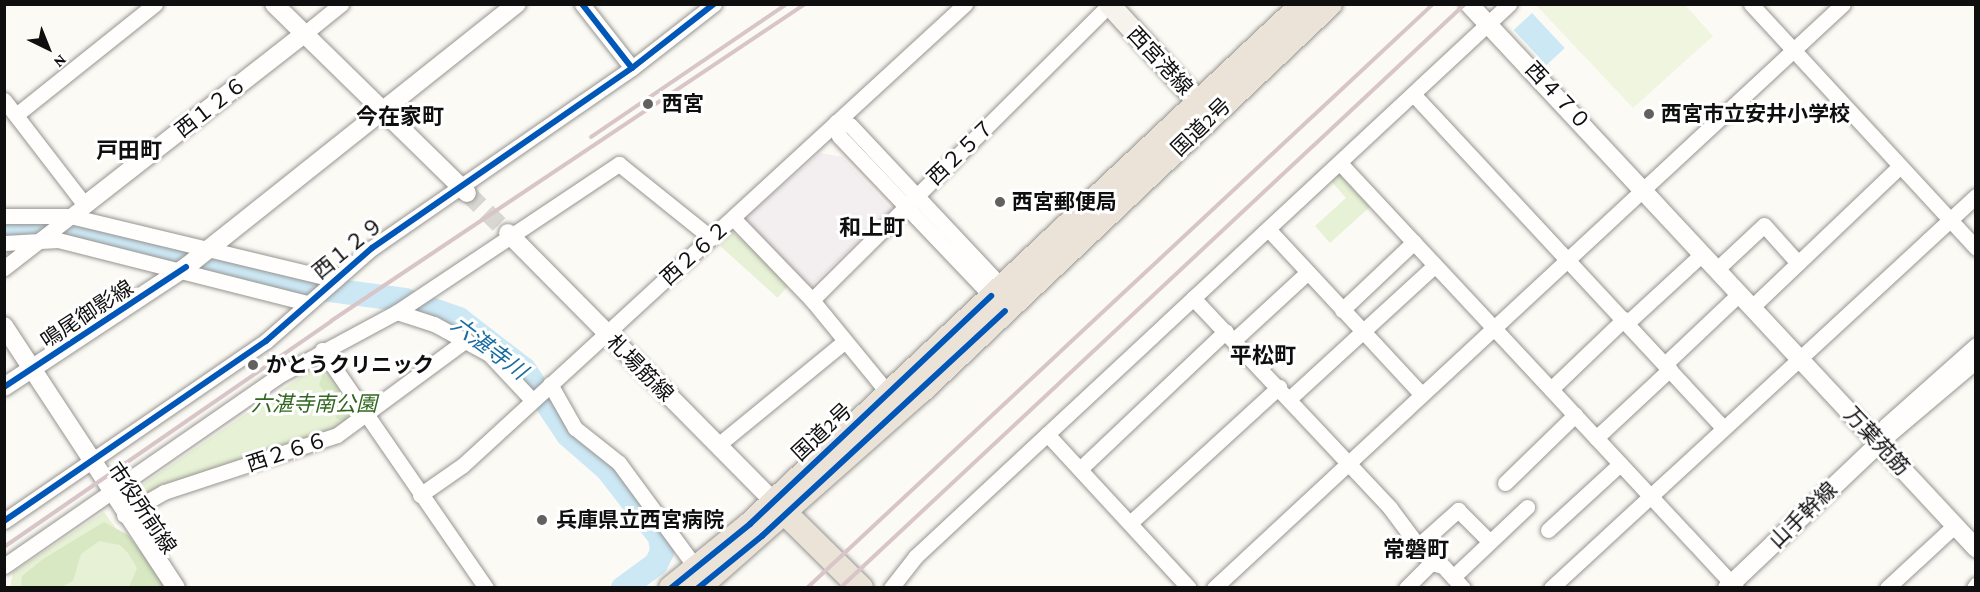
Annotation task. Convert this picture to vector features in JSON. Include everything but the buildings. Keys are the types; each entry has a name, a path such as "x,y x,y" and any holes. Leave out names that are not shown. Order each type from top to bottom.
{"highway":[{"name":"国道2号","path":"1205,109 1303,4"},
{"name":"国道2号","path":"671,588 697,578 780,507 1205,109 1330,4"},
{"name":"国道2号","path":"780,507 888,393 1003,298"},
{"path":"780,507 861,588"}],"main road":[{"name":"西宮港線","path":"1110,5 1205,109"}],"street":[{"path":"15,115 155,4"},
{"path":"274,4 463,189"},
{"path":"304,34 341,4"},
{"name":"鳴尾御影線","path":"4,387 184,268 518,4"},
{"path":"582,4 632,68"},
{"name":"西１２９","path":"4,521 92,463 267,341 331,281 632,68 714,4"},
{"name":"西２６２","path":"420,495 463,465 965,4"},
{"name":"西４７０","path":"1469,4 1718,269"},
{"path":"891,588 915,557 1193,297 1414,95 1509,4"},
{"path":"1751,4 1976,248"},
{"path":"1214,588 1843,4"},
{"name":"西２５７","path":"812,300 1110,5"},
{"name":"西１２６","path":"4,268 46,238 68,218 304,34"},
{"path":"1414,95 1568,258 1723,428"},
{"path":"4,100 86,205"},
{"path":"836,122 850,125 911,201 1003,298"},
{"path":"1340,163 1732,586"},
{"path":"4,566 322,350 425,295 510,235 619,164 711,238"},
{"path":"1753,306 1900,166"},
{"path":"1551,588 1976,196"},
{"path":"4,216 68,218 331,281"},
{"path":"733,218 812,300 888,393"},
{"path":"1718,269 1764,225 1798,263"},
{"path":"1268,229 1422,395"},
{"name":"札場筋線","path":"510,235 780,507"},
{"path":"4,243 46,238 184,268 311,300"},
{"path":"1342,310 1414,242"},
{"path":"1551,389 1703,253"},
{"path":"1130,523 1284,393 1362,331 1435,265"},
{"name":"万葉苑筋","path":"1718,269 1976,548"},
{"path":"1081,468 1230,335 1308,272"},
{"path":"1596,438 1740,293"},
{"path":"1193,297 1421,543 1431,563 1458,582 1490,543 1527,507"},
{"path":"400,310 466,340 541,392 575,428 619,463 697,578"},
{"name":"市役所前線","path":"4,326 124,515 176,588"},
{"name":"西２６６","path":"124,515 164,492 337,435 466,340"},
{"path":"718,445 845,341"},
{"name":"山手幹線","path":"1879,443 1886,425 1976,345"},
{"path":"322,350 486,588"},
{"name":"山手幹線","path":"1732,586 1879,443 1976,361"},
{"path":"1504,483 1575,415"},
{"path":"1047,434 1081,468 1189,588"},
{"path":"1548,530 1620,464"},
{"path":"1421,543 1458,510 1490,543"},
{"path":"1887,588 1954,526"},
{"path":"1406,588 1431,563"}],"shaded area":[{"path":"820,153 842,157 892,210 808,288 742,221"}],"green space":[{"path":"1536,5 1685,5 1713,36 1633,108"},
{"path":"1341,172 1373,204 1330,243 1315,226 1346,198 1331,181"},
{"path":"733,232 790,284 778,298 720,246"},
{"name":"六湛寺南公園","path":"324,361 357,410 340,429 139,499 133,491"},
{"path":"323,373 353,408 345,422 336,418 335,404 319,385"},
{"path":"104,512 159,587 10,588 13,572"},
{"path":"104,522 128,535 169,587 129,587 137,568 128,553 120,545 99,541 81,554 73,581 61,587 21,587 22,576 43,559"}],"water":[{"path":"1532,13 1565,48 1546,65 1514,30"}],"waterway":[{"name":"六湛寺川","path":"4,229 73,229 300,286 405,300 459,319 524,369 568,435 607,469 660,537 662,552 656,564 623,588"}],"tunnel":[{"path":"467,193 508,233"}],"railway":[{"path":"591,137 787,4"},
{"path":"4,547 331,321 805,4"},
{"path":"807,588 1433,4"},
{"path":"840,588 1465,4"}],"cycle path":[{"path":"582,4 632,68"},
{"path":"4,521 266,341 372,248 632,68 714,4"},
{"path":"4,387 186,267"},
{"path":"671,588 750,524 991,296"},
{"path":"698,588 762,536 1005,311"}],"place":[{"name":"西宮","path":"648,104"},
{"name":"西宮市立安井小学校","path":"1649,114"},
{"name":"西宮郵便局","path":"1000,202"},
{"name":"かとうクリニック","path":"253,365"},
{"name":"兵庫県立西宮病院","path":"542,520"}],"district":[{"name":"今在家町","path":"400,117"},
{"name":"戸田町","path":"129,151"},
{"name":"和上町","path":"872,228"},
{"name":"平松町","path":"1263,356"},
{"name":"常磐町","path":"1416,550"}]}
